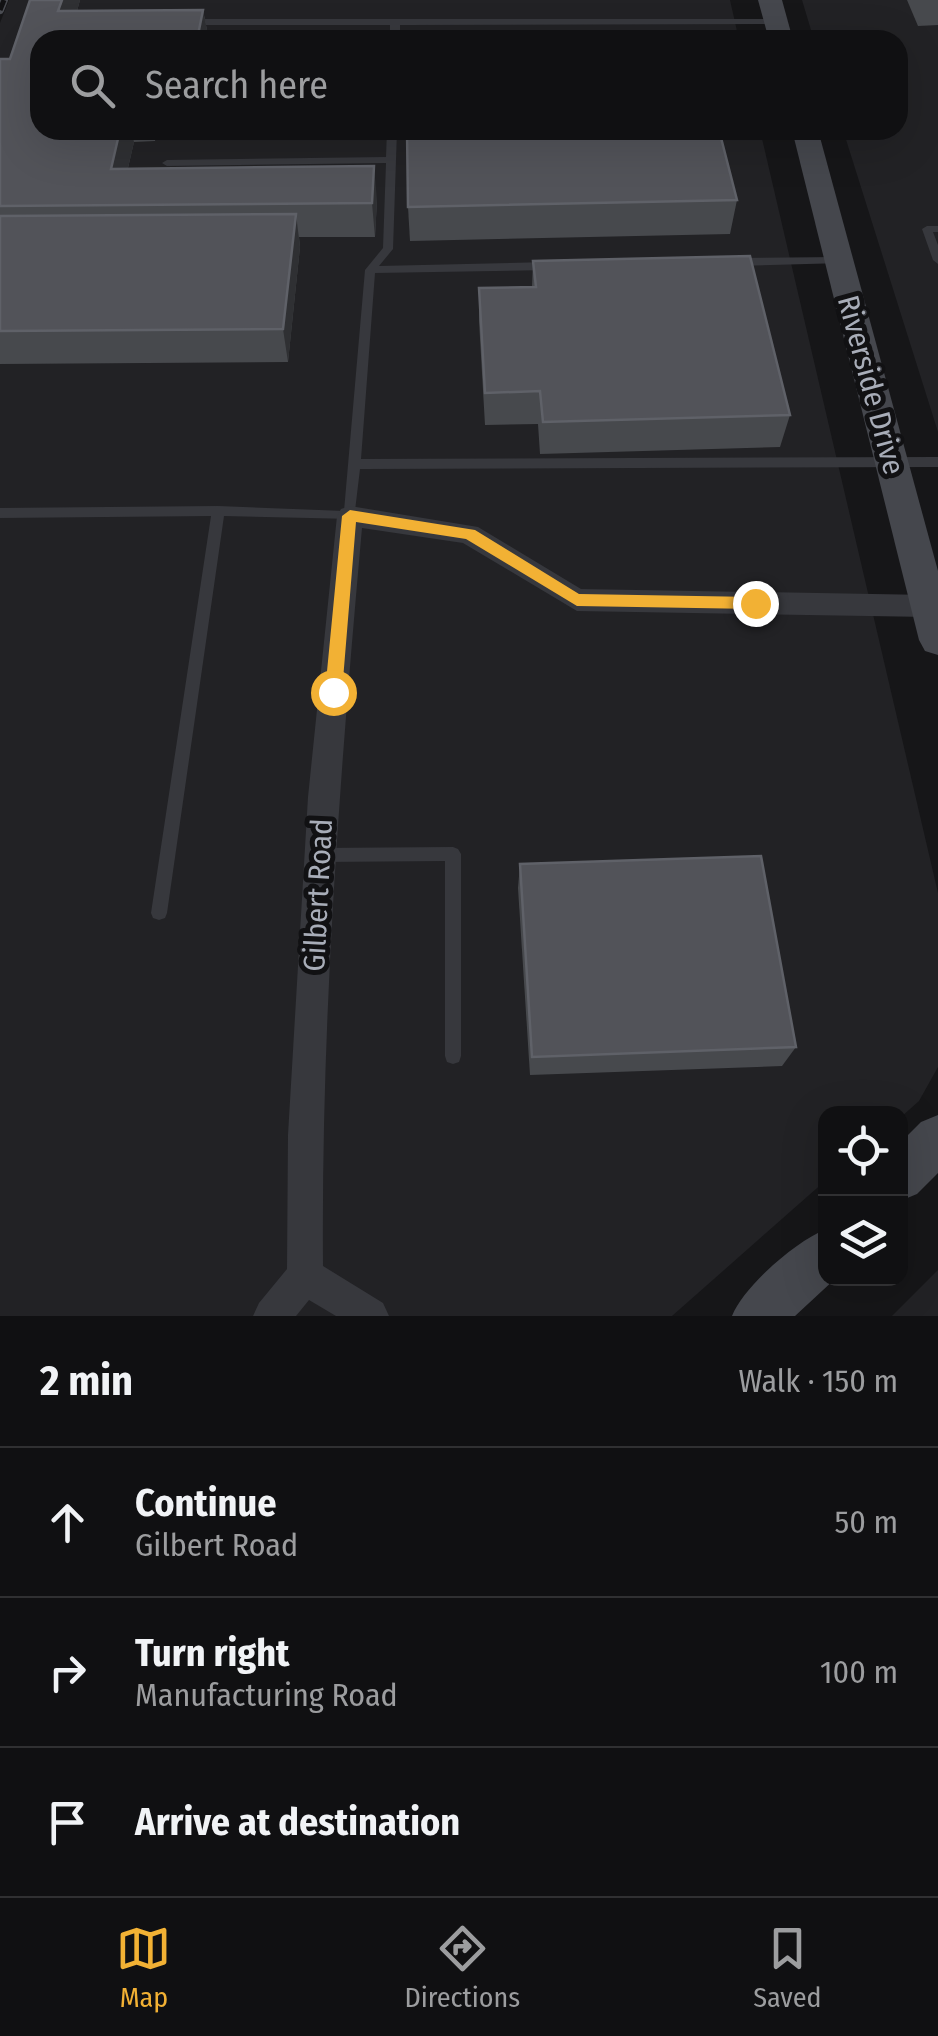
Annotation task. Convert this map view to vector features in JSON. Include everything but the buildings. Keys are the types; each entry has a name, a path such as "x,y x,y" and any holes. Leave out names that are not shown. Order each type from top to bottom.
{"street":[{"name":"Riverside Drive","path":"807,140 938,640"},
{"path":"350,516 469,534 577,600 929,606"},
{"name":"Gilbert Road","path":"305,1276 305,1135 320,855 350,516"},
{"path":"908,1169 938,1139"},
{"path":"757,1316 818,1261"},
{"path":"272,1316 305,1276 370,1316"}],"lane":[{"path":"176,22 776,21"},
{"path":"396,22 396,30"},
{"path":"0,512 218,511 350,516 370,270 388,249 392,140"},
{"path":"167,163 391,160"},
{"path":"938,229 927,229 938,260"},
{"path":"722,263 839,260"},
{"path":"370,270 566,266"},
{"path":"353,464 938,462"},
{"path":"159,913 218,511"},
{"path":"320,855 453,854 453,1056"}],"shaded area":[{"path":"9,0 730,0 737,30 30,30 30,140 762,140 938,893 938,1067 919,1101 908,1111 908,1106 818,1106 818,1187 672,1316 0,1316 0,23"},
{"path":"802,0 938,0 938,432 846,140 908,140 908,30 811,30"},
{"path":"938,1270 938,1316 892,1316"}],"railway":[{"path":"0,10 4,0"}],"route":[{"path":"333,692 350,516 469,534 577,600 755,603"}]}
